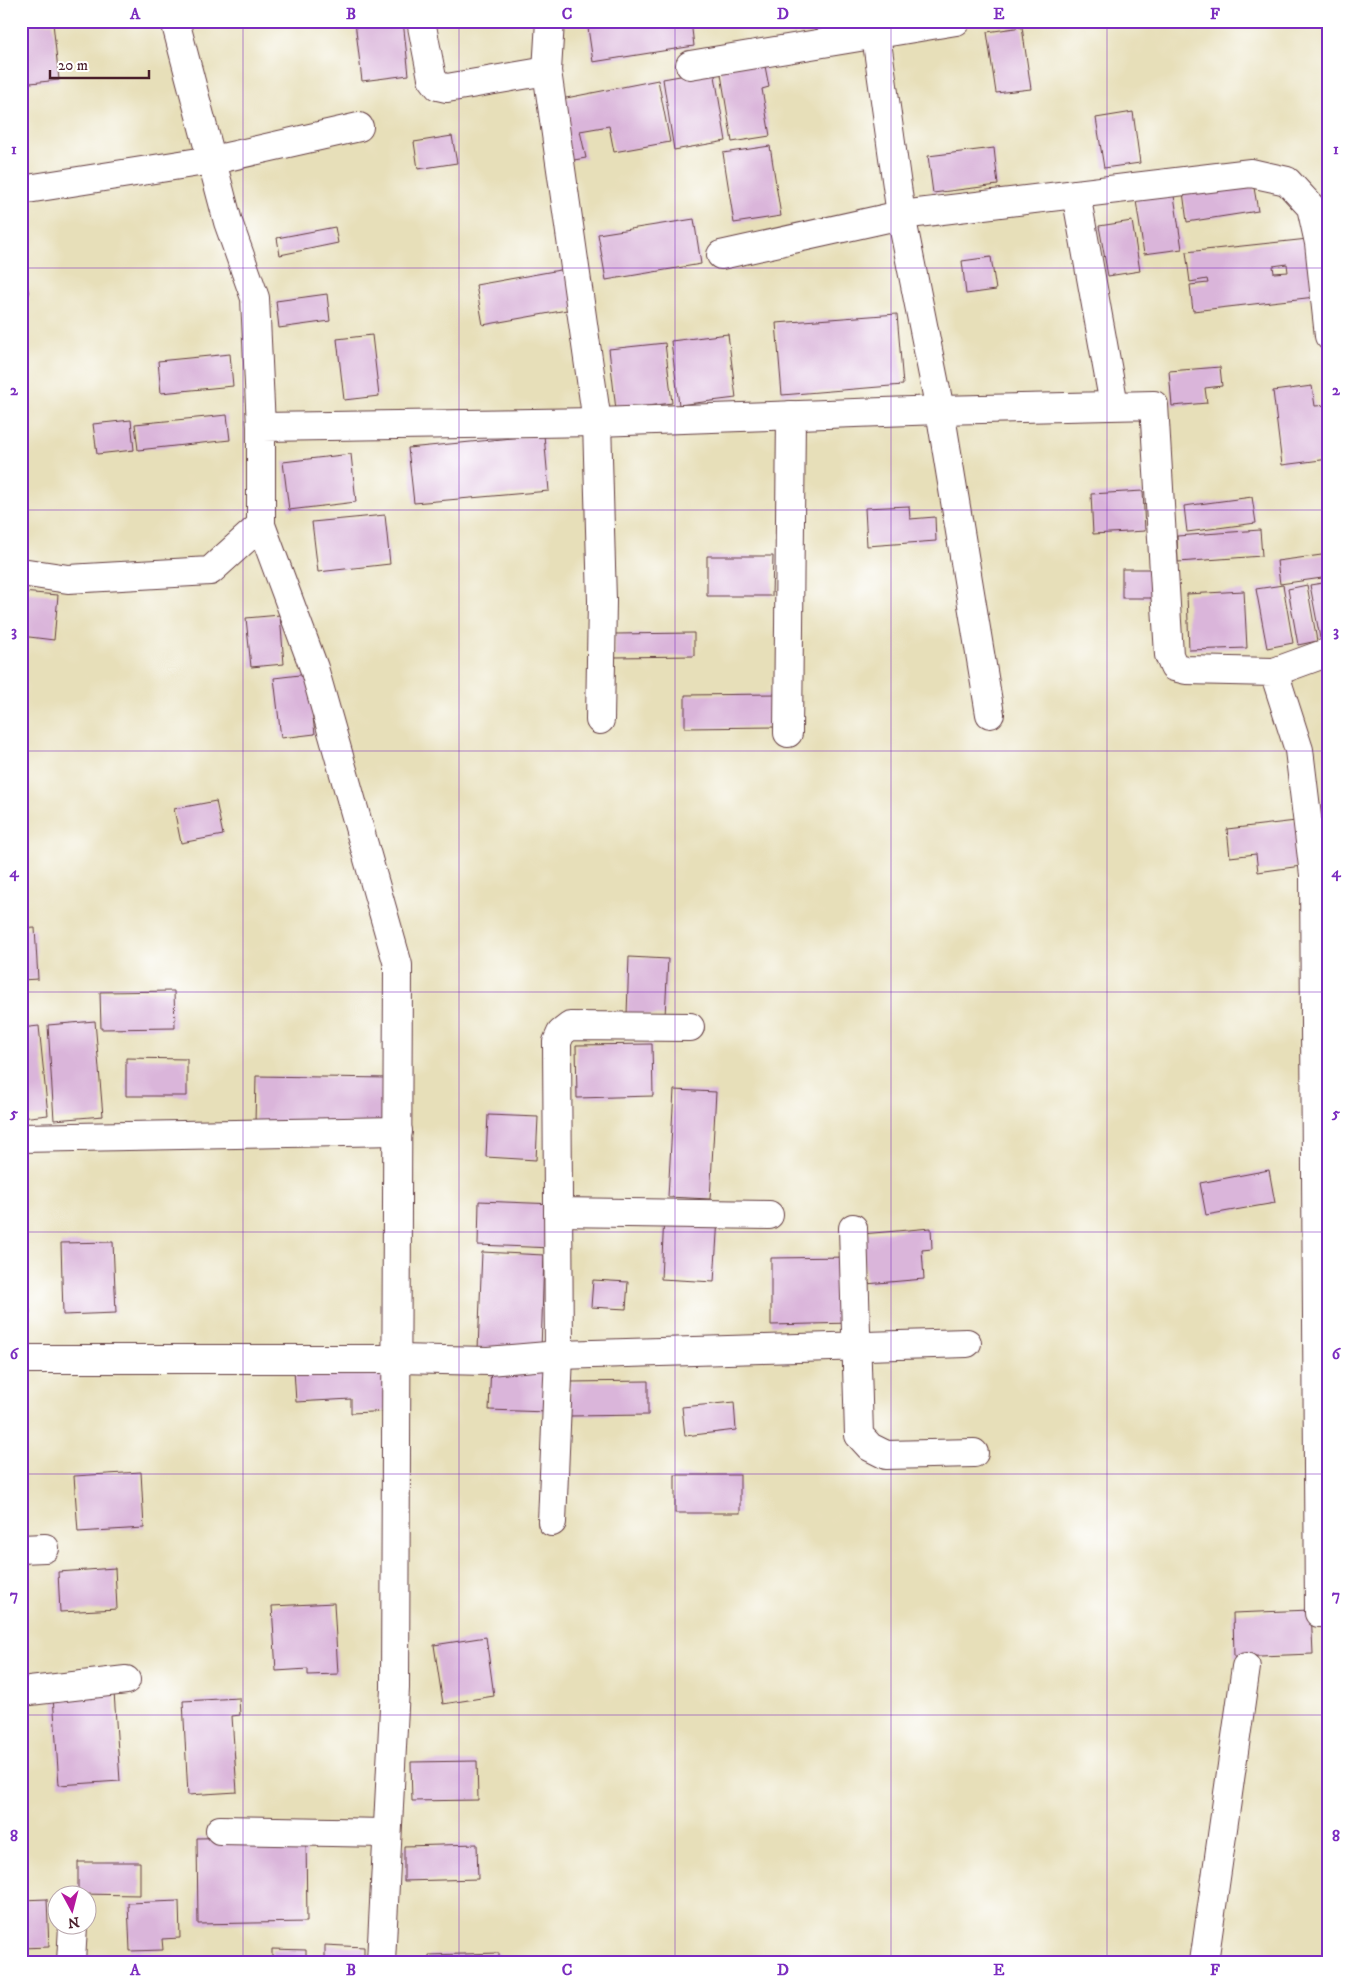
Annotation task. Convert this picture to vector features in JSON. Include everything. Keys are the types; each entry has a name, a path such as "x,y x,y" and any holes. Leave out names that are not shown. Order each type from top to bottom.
{"street":[{"path":"175,21 210,160 228,222 255,298 261,427 261,525 314,668 398,965 398,1358 395,1688 381,1962"},
{"path":"421,21 432,78 438,86 447,88 547,71"},
{"path":"550,21 547,71 597,422 602,601 600,720"},
{"path":"690,65 875,27 956,21"},
{"path":"875,27 902,215 940,410 990,714"},
{"path":"21,190 210,160 359,127"},
{"path":"721,255 902,215 1251,173 1287,181 1311,207 1319,243 1329,336"},
{"path":"1076,194 1114,405"},
{"path":"261,427 597,422 940,410 1154,405 1169,656 1174,667 1186,670 1274,672 1329,652"},
{"path":"788,733 791,415"},
{"path":"21,572 68,579 210,571 261,525"},
{"path":"1274,672 1299,750 1319,834 1314,885 1318,1614 1329,1613"},
{"path":"552,1522 559,1355 557,1042 561,1033 570,1026 690,1027"},
{"path":"21,1138 398,1131"},
{"path":"558,1212 769,1215"},
{"path":"853,1228 859,1435 870,1447 886,1455 974,1453"},
{"path":"21,1359 398,1358 488,1361 559,1355 967,1343"},
{"path":"1204,1962 1246,1667"},
{"path":"21,1692 126,1680"},
{"path":"220,1830 387,1833"},
{"path":"71,1962 72,1936"}],"building":[{"path":"403,21 409,75 362,81 355,22"},
{"path":"587,21 691,21 694,46 593,62"},
{"path":"752,21 798,21 798,22 753,28"},
{"path":"53,23 59,80 21,84 21,26"},
{"path":"1022,27 1031,89 996,93 987,32"},
{"path":"764,61 769,87 762,89 770,136 732,142 720,68"},
{"path":"714,70 726,141 674,150 663,79"},
{"path":"658,80 670,142 614,152 609,126 580,131 586,158 568,161 556,100"},
{"path":"1133,112 1140,163 1104,168 1096,118"},
{"path":"452,136 457,163 418,169 414,142"},
{"path":"770,146 781,216 734,223 723,153"},
{"path":"994,148 998,185 933,193 928,156"},
{"path":"1253,182 1258,211 1187,222 1183,192"},
{"path":"1173,189 1182,249 1144,254 1135,194"},
{"path":"694,219 701,264 606,280 598,234"},
{"path":"1132,221 1140,271 1108,276 1099,226"},
{"path":"335,227 338,243 280,255 277,238"},
{"path":"1308,239 1315,297 1193,311 1190,285 1208,283 1207,279 1190,282 1186,252","holes":["1287,264 1288,272 1274,273 1273,266"]},
{"path":"991,257 996,290 966,294 962,261"},
{"path":"21,258 29,295 21,297"},
{"path":"571,268 578,308 483,325 476,285"},
{"path":"327,294 330,321 279,328 276,301"},
{"path":"897,314 903,385 782,395 776,323"},
{"path":"728,334 736,398 679,405 671,341"},
{"path":"372,335 379,396 344,400 337,339"},
{"path":"665,343 672,403 616,410 609,349"},
{"path":"230,354 233,386 161,393 158,361"},
{"path":"1220,367 1222,386 1205,388 1207,403 1172,406 1169,371"},
{"path":"1312,386 1315,406 1329,405 1329,459 1282,465 1273,391"},
{"path":"227,415 230,440 138,450 135,424"},
{"path":"131,420 134,450 97,454 93,424"},
{"path":"544,435 549,491 414,503 408,448"},
{"path":"351,454 356,502 289,510 283,462"},
{"path":"1143,491 1145,531 1093,534 1091,494"},
{"path":"1252,497 1256,523 1187,532 1184,506"},
{"path":"909,506 910,519 935,517 936,541 867,546 865,508"},
{"path":"385,515 390,564 318,572 312,522"},
{"path":"1260,530 1262,556 1178,562 1177,536"},
{"path":"1329,554 1329,577 1280,584 1277,561"},
{"path":"707,556 773,556 772,596 707,596"},
{"path":"1122,569 1161,569 1161,598 1122,598"},
{"path":"1329,582 1329,636 1320,638 1310,585"},
{"path":"1283,585 1293,643 1267,648 1256,589"},
{"path":"1307,585 1317,641 1298,645 1288,589"},
{"path":"1244,591 1247,648 1189,650 1187,594"},
{"path":"21,592 58,595 54,640 21,636"},
{"path":"280,615 284,664 251,667 246,618"},
{"path":"694,633 694,656 615,657 615,634"},
{"path":"308,674 315,734 281,738 274,678"},
{"path":"776,694 776,727 685,728 685,695"},
{"path":"216,801 223,835 181,843 174,809"},
{"path":"1296,821 1301,866 1258,872 1256,854 1230,857 1227,829"},
{"path":"35,928 38,979 21,980 21,929"},
{"path":"629,957 668,959 665,1016 627,1014"},
{"path":"174,991 175,1028 101,1029 100,992"},
{"path":"95,1021 103,1116 54,1120 48,1025"},
{"path":"39,1026 48,1115 21,1118 21,1028"},
{"path":"652,1044 653,1096 577,1098 576,1045"},
{"path":"126,1058 187,1059 187,1096 126,1096"},
{"path":"256,1076 388,1078 388,1124 255,1123"},
{"path":"674,1090 716,1092 710,1199 668,1197"},
{"path":"488,1115 538,1117 536,1160 486,1157"},
{"path":"1269,1170 1275,1203 1206,1215 1200,1183"},
{"path":"479,1201 555,1204 553,1248 478,1245"},
{"path":"664,1216 718,1218 714,1282 661,1279"},
{"path":"931,1228 932,1249 922,1250 924,1279 866,1284 862,1234"},
{"path":"113,1242 116,1313 63,1315 61,1243"},
{"path":"21,1247 24,1247 30,1314 21,1315"},
{"path":"482,1252 544,1255 541,1351 478,1349"},
{"path":"851,1257 852,1323 771,1325 771,1258"},
{"path":"593,1280 628,1282 626,1309 591,1307"},
{"path":"389,1364 392,1411 351,1413 351,1399 296,1402 294,1370"},
{"path":"491,1364 548,1365 547,1412 489,1410"},
{"path":"648,1381 648,1415 570,1416 570,1382"},
{"path":"734,1402 736,1430 685,1436 682,1407"},
{"path":"141,1472 144,1528 78,1532 74,1476"},
{"path":"675,1475 740,1475 740,1513 675,1513"},
{"path":"115,1568 117,1609 60,1612 58,1572"},
{"path":"334,1603 338,1674 308,1675 308,1669 276,1671 272,1606"},
{"path":"1311,1610 1313,1654 1234,1657 1233,1613"},
{"path":"486,1637 494,1696 443,1704 434,1645"},
{"path":"114,1692 120,1781 59,1785 53,1696"},
{"path":"239,1698 240,1715 232,1716 237,1792 188,1795 183,1701"},
{"path":"477,1761 478,1800 412,1801 411,1762"},
{"path":"306,1836 307,1922 198,1924 197,1838"},
{"path":"477,1844 478,1879 404,1881 404,1846"},
{"path":"78,1862 140,1862 140,1895 98,1894 98,1886 78,1886"},
{"path":"47,1899 49,1947 21,1948 21,1900"},
{"path":"179,1901 180,1938 162,1939 163,1950 130,1951 128,1903"},
{"path":"325,1945 364,1947 364,1962 325,1962"},
{"path":"272,1949 306,1950 306,1962 272,1962"},
{"path":"499,1953 499,1962 429,1962 429,1955"}]}
